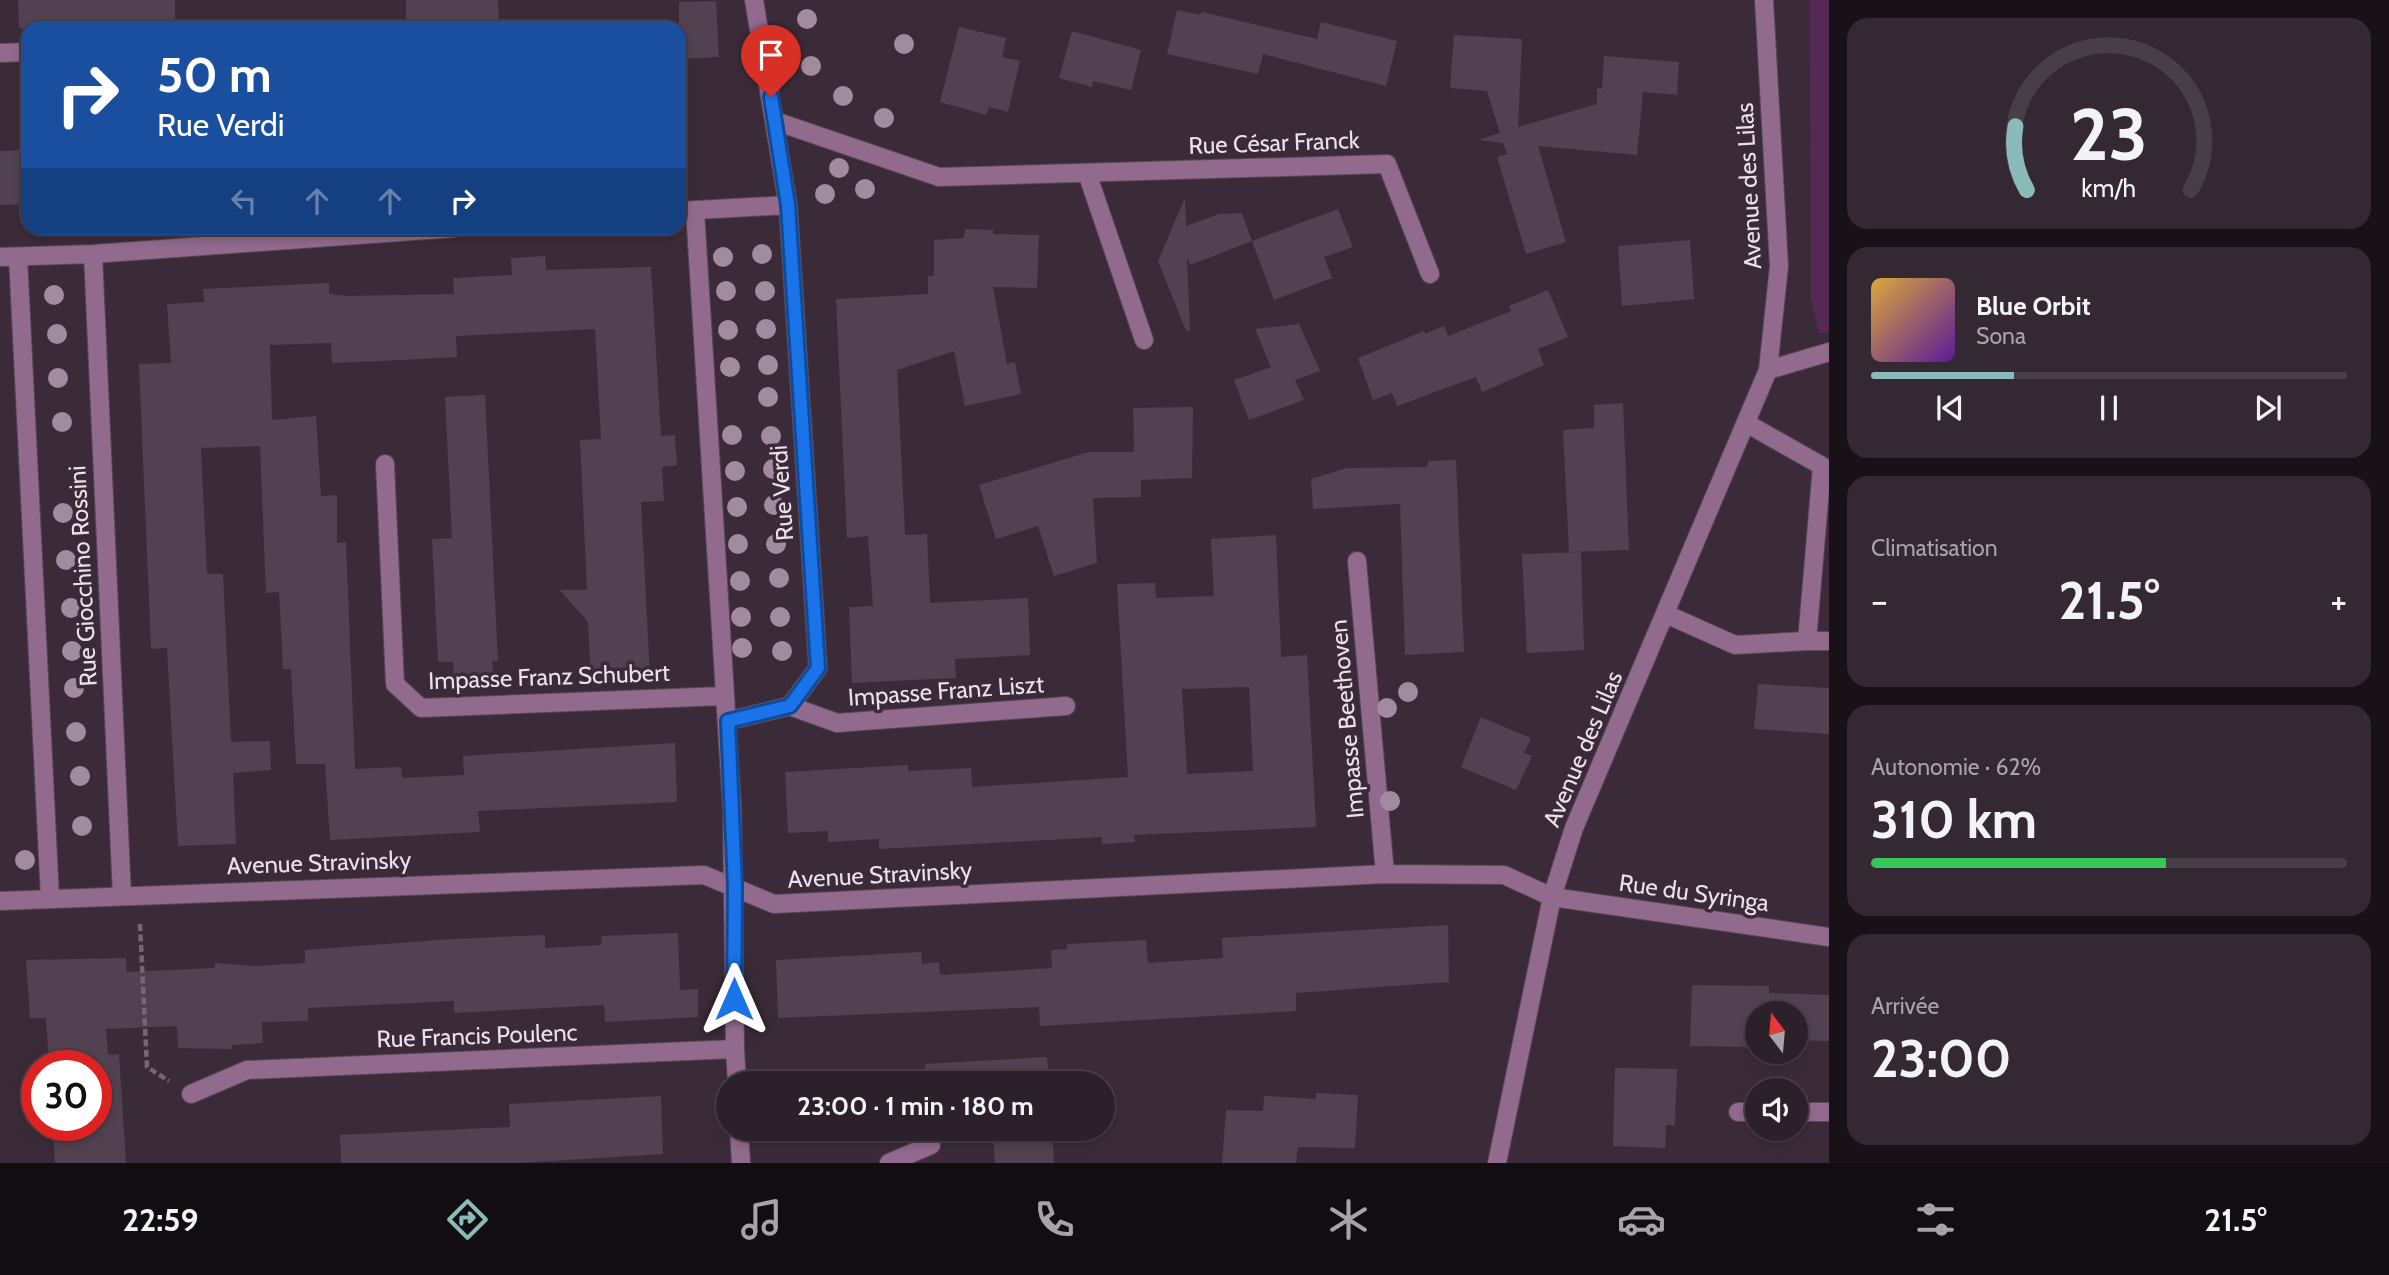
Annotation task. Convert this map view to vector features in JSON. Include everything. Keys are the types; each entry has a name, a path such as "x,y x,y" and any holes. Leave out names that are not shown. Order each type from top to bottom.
{"street":[{"name":"Rue Verdi","path":"754,0 788,205 818,668 790,706"},
{"name":"Avenue des Lilas","path":"1497,1163 1552,897 1574,828 1667,614 1768,370 1779,266 1764,0"},
{"path":"0,53 21,52"},
{"name":"Rue César Franck","path":"775,121 939,177 1387,164 1430,274"},
{"path":"1087,173 1144,340"},
{"path":"736,1071 735,886 728,721 723,696 687,211 788,205"},
{"path":"9,257 93,254 358,235"},
{"name":"Rue Giocchino Rossini","path":"93,254 130,895"},
{"name":"Rue Giocchino Rossini","path":"9,257 50,898"},
{"path":"1768,370 1829,352"},
{"path":"1746,423 1822,466 1807,641"},
{"name":"Impasse Franz Schubert","path":"385,464 395,684 421,709 723,696"},
{"name":"Impasse Beethoven","path":"1357,561 1385,874"},
{"path":"1667,614 1735,645 1829,641"},
{"path":"728,721 790,706"},
{"name":"Impasse Franz Liszt","path":"790,706 837,723 1066,706"},
{"name":"Avenue Stravinsky","path":"0,901 704,875 774,904 1385,874 1504,875 1552,897"},
{"name":"Rue du Syringa","path":"1552,897 1829,937"},
{"name":"Rue Francis Poulenc","path":"191,1094 247,1070 735,1049"},
{"path":"1738,1112 1745,1112"},
{"path":"1808,1112 1829,1112"},
{"path":"740,1141 741,1163"},
{"path":"889,1163 931,1145"}],"path":[{"path":"130,895 147,1067 191,1094"}],"shaded area":[{"path":"1810,0 1829,0 1829,333 1819,333 1811,300"}],"building":[{"path":"18,0 175,0 175,21 21,21 19,28"},
{"path":"406,0 498,0 499,21 406,21"},
{"path":"716,1 719,57 686,59 686,21 679,21 679,2"},
{"path":"1177,10 1200,15 1202,12 1317,39 1321,22 1397,41 1386,86 1263,54 1258,74 1167,54"},
{"path":"959,27 1006,38 1002,57 1020,61 1008,112 989,107 986,115 940,102"},
{"path":"1072,31 1141,50 1131,90 1093,81 1092,87 1059,78"},
{"path":"1454,35 1522,39 1518,127 1597,104 1597,88 1602,89 1604,56 1679,62 1677,95 1643,92 1637,155 1538,146 1566,242 1526,254 1497,157 1507,154 1503,143 1479,140 1500,133 1487,91 1450,88"},
{"path":"21,150 21,204 0,205 0,151"},
{"path":"1185,198 1186,226 1219,214 1242,213 1252,241 1190,265 1187,257 1190,331 1186,331 1158,261"},
{"path":"1338,209 1353,247 1324,257 1332,278 1274,300 1252,241"},
{"path":"965,229 993,230 993,234 1039,235 1037,288 993,287 1007,364 1015,362 1021,394 965,406 954,351 897,370 905,535 927,534 930,603 1028,598 1030,655 955,659 956,678 852,683 849,607 873,606 868,536 847,538 836,299 928,294 928,276 934,276 934,240 964,238"},
{"path":"1690,240 1694,299 1622,306 1618,246"},
{"path":"545,256 546,270 651,267 661,436 675,435 677,465 662,467 664,501 641,502 650,675 591,679 588,622 560,590 587,590 580,440 601,439 595,329 456,336 457,357 382,361 332,363 331,343 270,345 272,420 316,416 321,496 337,495 337,543 346,542 355,769 401,767 402,778 464,775 463,756 675,743 677,802 478,811 480,832 330,840 325,764 296,764 291,669 283,669 279,592 266,593 260,446 201,448 207,574 223,574 231,742 270,741 271,770 233,773 236,844 178,846 167,648 151,649 139,364 171,363 167,304 204,302 203,289 329,283 329,294 347,296 454,294 453,278 512,275 511,258"},
{"path":"1548,290 1568,337 1538,349 1544,365 1482,392 1476,377 1397,406 1392,393 1373,400 1358,358 1424,331 1425,334 1444,326 1448,336 1511,311 1509,306"},
{"path":"1299,324 1320,371 1295,380 1304,400 1249,420 1234,380 1271,367 1255,329"},
{"path":"485,395 498,661 492,661 494,680 454,682 453,662 438,662 432,539 452,538 445,397"},
{"path":"1623,403 1629,550 1569,552 1563,430 1594,428 1594,405"},
{"path":"1193,407 1192,478 1141,480 1141,497 1093,498 1097,563 1054,576 1038,526 996,539 979,485 1089,452 1134,452 1133,408"},
{"path":"1456,460 1464,652 1405,655 1400,504 1313,509 1311,479 1347,468 1427,467 1428,461"},
{"path":"1276,535 1281,657 1307,655 1316,827 1134,835 1135,842 1102,844 1102,837 879,849 879,839 828,842 828,831 788,833 785,772 908,765 908,771 971,768 972,787 1128,777 1117,584 1155,583 1156,598 1214,596 1211,539","holes":["1249,687 1253,771 1187,774 1182,689"]},
{"path":"1581,552 1584,650 1527,653 1522,554"},
{"path":"1758,684 1829,688 1829,734 1754,729"},
{"path":"1481,717 1531,738 1524,753 1532,756 1516,790 1461,767"},
{"path":"1448,925 1449,982 1296,993 1296,1011 1040,1026 1039,1007 778,1018 776,960 921,952 922,964 939,962 940,975 1052,968 1051,950 1067,949 1067,944 1146,940 1148,963 1223,958 1222,938"},
{"path":"678,933 680,990 698,989 698,1017 605,1022 604,1005 454,1013 454,1001 308,1008 308,1021 262,1022 263,1043 232,1045 232,1049 178,1048 177,1026 106,1029 108,1050 48,1050 46,1018 30,1018 26,960 126,958 127,972 215,968 215,963 255,966 305,963 305,950 453,939 545,935 545,948 601,945 602,936"},
{"path":"1692,985 1769,986 1769,993 1829,995 1829,1041 1808,1040 1808,1001 1745,1001 1745,1047 1690,1046"},
{"path":"119,1054 126,1163 55,1163 54,1141 112,1141 112,1055"},
{"path":"1047,1057 1048,1071 925,1071 925,1064"},
{"path":"1615,1068 1677,1069 1675,1125 1666,1125 1665,1148 1613,1146"},
{"path":"849,1069 849,1071 810,1071"},
{"path":"1316,1093 1358,1095 1355,1148 1298,1147 1296,1163 1222,1163 1226,1110 1263,1111 1264,1096 1316,1099"},
{"path":"661,1096 663,1154 519,1163 341,1163 340,1135 510,1127 509,1104"},
{"path":"994,1141 1053,1141 1054,1163 995,1163"}],"route":[{"path":"734,999 735,886 728,721 790,706 818,668 788,205 771,97"}]}
